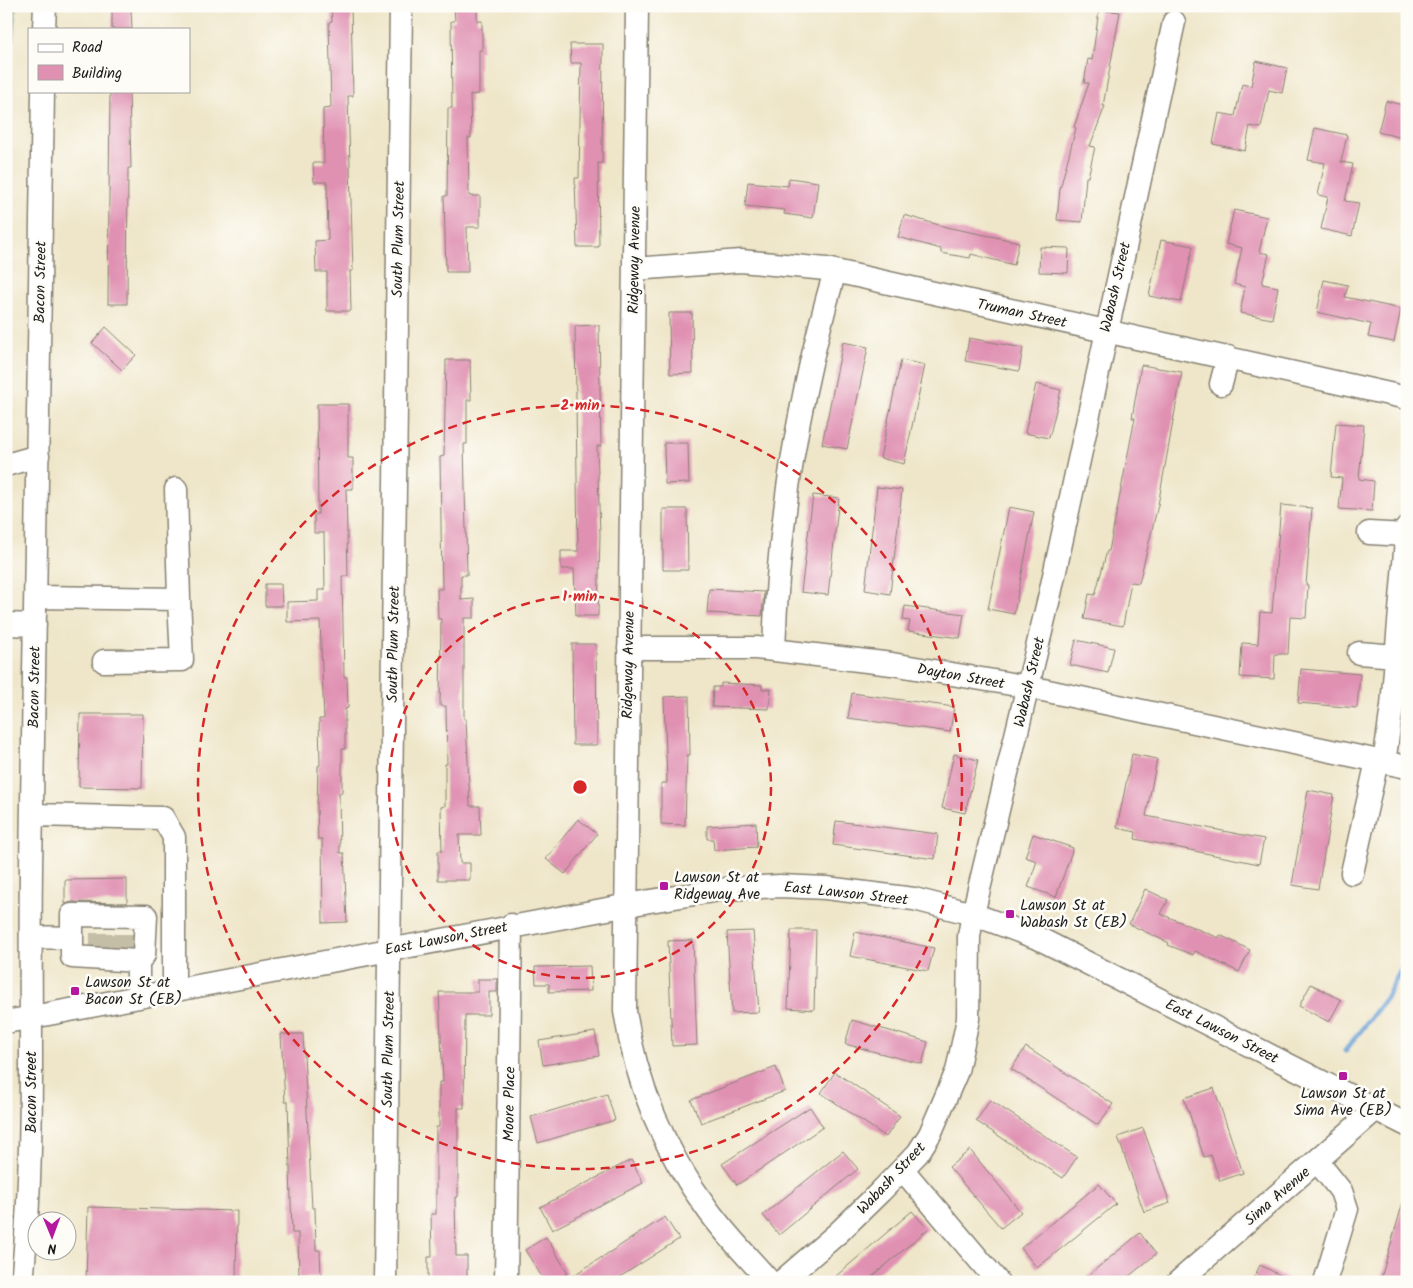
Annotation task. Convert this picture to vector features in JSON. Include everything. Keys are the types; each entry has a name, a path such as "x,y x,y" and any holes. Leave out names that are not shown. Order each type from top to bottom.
{"street":[{"path":"44,28 45,6"},
{"name":"South Plum Street","path":"385,1282 401,6"},
{"name":"Ridgeway Avenue","path":"636,6 625,1011 641,1085 648,1107 683,1174 708,1210 770,1282"},
{"name":"Wabash Street","path":"781,1282 839,1232 903,1170 930,1134 957,1071 968,1019 969,936 972,914 1028,687 1174,22"},
{"name":"Bacon Street","path":"22,1282 29,1216 32,815 43,92"},
{"name":"Truman Street","path":"634,269 741,261 793,265 835,271 1407,398"},
{"path":"774,650 787,490 806,388 835,271"},
{"path":"1221,384 1228,357"},
{"path":"6,466 38,456"},
{"path":"104,661 182,660 176,489"},
{"path":"1352,873 1381,762 1388,743 1406,532 1369,533"},
{"path":"36,597 179,599"},
{"path":"6,624 35,625"},
{"name":"Dayton Street","path":"629,648 774,650 892,664 1028,687 1407,767"},
{"path":"1359,653 1396,656"},
{"path":"32,815 163,818 174,838 174,990"},
{"name":"East Lawson Street","path":"6,1022 512,926 726,889 780,886 869,892 914,899 972,914 1040,939 1407,1125"},
{"path":"114,942 72,957 72,915 114,942 138,997"},
{"name":"Moore Place","path":"506,1282 512,926"},
{"path":"31,937 72,938"},
{"name":"Sima Avenue","path":"1178,1282 1376,1109"},
{"path":"1317,1161 1341,1191 1347,1210 1325,1282"},
{"path":"903,1170 998,1282"}],"green space":[{"path":"6,6 16,6 13,41 6,45"}],"building":[{"path":"331,6 351,6 353,96 348,96 353,271 350,271 351,311 327,311 327,272 316,272 315,241 328,240 327,182 314,182 313,163 324,163 323,109 331,108 329,22 332,21"},
{"path":"454,6 477,6 477,21 482,21 482,50 479,50 479,94 470,95 471,138 468,138 469,196 480,196 480,227 467,227 468,272 446,272 444,196 447,196 448,108 452,108 451,21 455,21"},
{"path":"112,9 131,9 132,28 112,28"},
{"path":"1099,10 1120,12 1103,106 1105,106 1090,146 1095,147 1088,177 1086,177 1082,222 1057,220 1060,189 1076,128 1074,127 1089,83 1084,83 1088,59 1092,60"},
{"path":"570,44 603,44 602,163 598,163 599,247 577,247 575,178 579,178 581,63 571,63"},
{"path":"1256,61 1287,68 1282,93 1269,90 1261,128 1250,126 1245,151 1213,144 1219,113 1235,116 1242,84 1251,86"},
{"path":"110,92 129,92 131,168 128,168 127,304 108,304"},
{"path":"1386,101 1407,106 1407,139 1378,132"},
{"path":"1315,128 1347,135 1341,162 1353,164 1345,201 1359,203 1352,236 1321,229 1328,197 1318,195 1325,163 1308,160"},
{"path":"789,178 818,182 813,218 784,214 785,210 745,206 748,182 788,186"},
{"path":"1234,210 1267,217 1259,252 1269,254 1262,284 1278,287 1272,319 1240,313 1245,287 1234,284 1242,248 1226,244"},
{"path":"904,215 946,227 1019,242 1014,265 971,254 970,258 941,253 941,249 898,237"},
{"path":"1161,240 1193,246 1181,302 1149,296"},
{"path":"1040,247 1069,248 1068,273 1039,272"},
{"path":"1324,280 1348,285 1345,297 1401,309 1394,342 1368,337 1371,324 1317,312"},
{"path":"669,313 692,313 693,373 670,374"},
{"path":"599,325 601,446 597,446 600,535 598,616 576,616 574,569 561,569 561,551 578,551 575,326"},
{"path":"106,327 136,355 122,370 92,343"},
{"path":"969,338 1023,348 1019,371 965,361"},
{"path":"843,342 868,347 847,449 822,444"},
{"path":"446,360 470,360 471,400 467,400 467,444 464,444 467,575 461,575 461,600 474,599 474,618 464,618 464,719 466,719 470,806 480,806 481,835 459,835 460,863 470,863 470,880 438,880 438,851 442,851 441,807 445,806 445,764 447,764 446,706 440,706 441,619 438,619 437,589 442,589 440,457 444,456"},
{"path":"901,360 925,365 904,464 880,458"},
{"path":"1141,365 1182,372 1158,505 1139,583 1131,582 1123,626 1084,619 1089,594 1095,595 1107,551 1109,551 1135,418 1132,418"},
{"path":"1036,384 1061,390 1049,438 1025,433"},
{"path":"317,404 348,404 348,458 353,458 353,489 346,489 348,576 342,576 344,677 347,677 348,708 345,709 345,749 342,749 342,793 339,793 340,853 344,853 347,922 323,923 322,839 318,839 317,808 318,766 320,765 319,719 324,719 320,621 287,622 287,602 318,601 318,590 325,590 324,533 314,533 314,514 318,514"},
{"path":"1336,423 1364,425 1359,479 1374,481 1372,511 1339,509 1342,478 1331,477"},
{"path":"664,443 688,443 689,483 665,484"},
{"path":"877,487 902,490 890,594 865,590"},
{"path":"813,495 839,498 828,595 801,592"},
{"path":"1281,505 1312,508 1306,585 1308,585 1306,618 1290,617 1288,654 1275,654 1274,679 1240,677 1242,643 1258,644 1260,612 1272,613"},
{"path":"1009,507 1034,512 1014,614 988,609"},
{"path":"663,509 687,509 688,570 663,570"},
{"path":"265,584 281,584 282,606 265,606"},
{"path":"709,589 764,592 762,616 707,613"},
{"path":"905,606 964,614 960,638 908,631 910,621 903,620"},
{"path":"1076,640 1114,648 1108,673 1070,665"},
{"path":"572,644 596,644 597,745 573,745"},
{"path":"1301,669 1360,674 1357,708 1298,703"},
{"path":"721,683 762,685 762,689 771,689 769,709 712,707 713,687 721,687"},
{"path":"852,693 954,707 950,732 848,718"},
{"path":"689,696 690,755 687,755 685,825 661,824 661,783 667,783 664,697"},
{"path":"80,714 143,714 142,788 79,787"},
{"path":"954,754 978,760 965,813 942,808"},
{"path":"1132,754 1157,759 1146,816 1264,839 1259,864 1135,839 1136,832 1117,828"},
{"path":"1308,790 1334,795 1318,889 1292,885"},
{"path":"578,819 597,834 565,874 546,859"},
{"path":"836,821 938,834 935,859 833,845"},
{"path":"756,823 757,847 714,850 713,839 707,839 707,826"},
{"path":"1033,834 1073,848 1056,897 1028,887 1037,861 1025,857"},
{"path":"127,879 127,903 72,902 65,904 65,880"},
{"path":"1145,889 1168,900 1161,914 1219,938 1220,935 1250,950 1239,972 1195,951 1193,955 1168,945 1169,943 1129,924"},
{"path":"791,930 816,930 814,1010 788,1008"},
{"path":"753,931 759,1012 732,1013 727,932"},
{"path":"855,932 934,948 928,971 850,956"},
{"path":"693,940 697,1045 672,1046 668,941"},
{"path":"590,966 591,991 549,992 549,984 536,984 535,967"},
{"path":"478,979 497,979 497,992 489,992 489,1015 465,1015 464,1108 458,1108 458,1197 455,1197 456,1256 467,1256 467,1282 428,1282 428,1257 432,1257 431,1214 436,1214 436,1127 439,1127 439,1082 443,1082 439,992 478,992"},
{"path":"1311,984 1341,1000 1329,1022 1299,1006"},
{"path":"852,1020 928,1042 922,1064 845,1044"},
{"path":"595,1032 599,1056 543,1065 539,1041"},
{"path":"281,1034 303,1034 312,1208 315,1208 316,1250 320,1250 321,1277 299,1278 298,1233 292,1233 288,1102 285,1102"},
{"path":"1026,1047 1113,1104 1098,1125 1011,1069"},
{"path":"776,1067 785,1091 701,1123 691,1100"},
{"path":"835,1072 900,1116 886,1137 821,1093"},
{"path":"1214,1088 1243,1173 1220,1181 1211,1155 1204,1157 1184,1098"},
{"path":"607,1094 615,1120 538,1143 531,1117"},
{"path":"990,1100 1077,1157 1063,1178 976,1121"},
{"path":"810,1107 823,1127 737,1185 722,1164"},
{"path":"1143,1128 1170,1203 1144,1212 1118,1137"},
{"path":"970,1150 1021,1212 1001,1228 949,1167"},
{"path":"843,1151 858,1169 779,1235 763,1215"},
{"path":"631,1160 643,1183 552,1230 540,1207"},
{"path":"1099,1184 1116,1204 1037,1268 1021,1248"},
{"path":"1403,1202 1407,1202 1407,1282 1380,1282"},
{"path":"88,1207 237,1211 236,1282 86,1282"},
{"path":"912,1211 928,1229 866,1282 829,1282"},
{"path":"665,1217 679,1239 612,1282 563,1282"},
{"path":"1140,1233 1156,1254 1122,1282 1080,1282"},
{"path":"546,1237 568,1273 554,1282 545,1282 525,1250"},
{"path":"1260,1265 1294,1282 1252,1282"}],"waterway":[{"path":"1345,1051 1386,998 1407,959"}],"tunnel":[{"path":"101,933 101,951"},
{"path":"122,934 122,951"}],"place":[{"name":"Lawson St at Ridgeway Ave","path":"664,886"},
{"name":"Lawson St at Wabash St (EB)","path":"1010,914"},
{"name":"Lawson St at Bacon St (EB)","path":"75,991"},
{"name":"Lawson St at Sima Ave (EB)","path":"1343,1076"}]}
